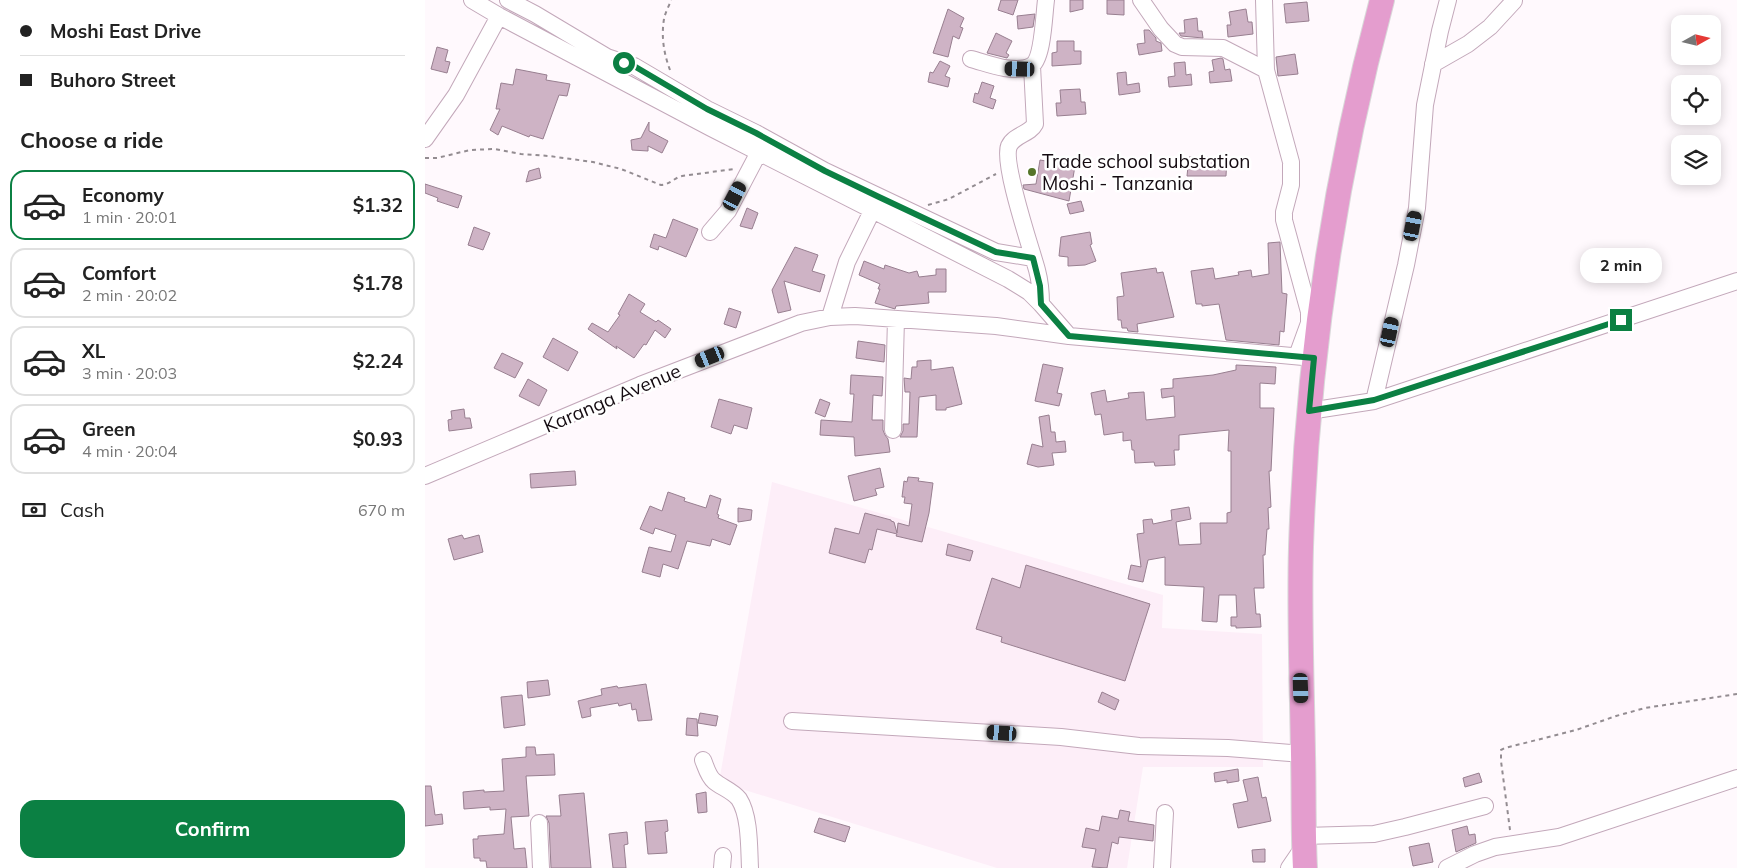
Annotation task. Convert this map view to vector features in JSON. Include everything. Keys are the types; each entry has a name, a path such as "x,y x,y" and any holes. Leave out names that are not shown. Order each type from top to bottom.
{"highway":[{"path":"1304,850 1301,547 1309,411 1305,357 1365,62 1382,0"}],"street":[{"path":"472,0 499,16 759,152 1007,279 1029,292 1069,336"},
{"path":"508,0 607,57 634,66 707,109 756,133 825,171 996,252 1033,258"},
{"path":"971,59 1005,68 1020,69 1032,66 1038,59 1041,47 1046,0"},
{"path":"1141,0 1161,29 1175,44 1182,47 1223,48 1266,70"},
{"path":"1264,0 1266,70 1291,162 1291,184 1284,212 1284,220 1309,312 1305,357"},
{"path":"1374,400 1406,264 1417,208 1425,105 1448,0"},
{"path":"1433,64 1468,44 1491,27 1514,1"},
{"path":"425,139 457,95 499,16"},
{"path":"1032,66 1035,124 1033,128 1012,141 1008,148 1018,207 1040,286 1041,304"},
{"path":"710,232 728,211 759,152"},
{"path":"829,317 847,262 873,210"},
{"path":"1309,411 1374,400 1737,281"},
{"name":"Karanga Avenue","path":"425,476 649,381 801,323 829,317 855,316 996,326 1069,336 1305,357"},
{"path":"893,430 896,319"},
{"path":"792,721 1061,737 1139,746 1228,748 1303,754"},
{"path":"703,760 708,774 713,780 738,798 747,829 750,868"},
{"path":"1447,868 1475,854 1510,844 1559,837 1737,778"},
{"path":"1289,868 1304,850 1405,827 1485,806"},
{"path":"1162,868 1165,813"},
{"path":"539,824 541,868"}],"path":[{"path":"671,0 664,18 663,38 665,56 679,92"},
{"path":"425,158 437,158 470,150 495,149 521,154 593,162 621,169 648,181 665,185 676,177 751,166"},
{"path":"906,210 949,199 1010,167"},
{"path":"1510,844 1510,823 1500,755 1501,750 1576,730 1645,708 1737,694"}],"shaded area":[{"path":"772,482 1163,595 1162,628 1262,634 1263,767 1143,767 1127,868 997,868 719,782"}],"building":[{"path":"1001,0 1018,0 1013,15 998,10"},
{"path":"1070,0 1083,0 1083,9 1070,12"},
{"path":"1107,0 1124,0 1124,15 1107,14"},
{"path":"1307,2 1309,21 1286,23 1284,4"},
{"path":"948,9 964,18 960,27 963,28 959,39 953,36 948,57 933,53"},
{"path":"1246,9 1248,22 1252,22 1253,34 1228,37 1227,25 1231,25 1229,12"},
{"path":"1035,14 1033,27 1018,29 1017,16"},
{"path":"1197,18 1198,31 1202,31 1203,38 1181,36 1179,33 1185,33 1184,20"},
{"path":"1144,30 1149,30 1156,38 1156,41 1161,43 1162,51 1139,55 1137,44 1145,43"},
{"path":"996,33 1012,41 1006,53 1009,55 1007,58 987,53"},
{"path":"1057,41 1074,41 1074,51 1081,51 1081,64 1052,66 1052,53 1057,52"},
{"path":"437,47 448,50 445,61 450,62 447,73 431,69"},
{"path":"1295,54 1298,74 1278,76 1276,57"},
{"path":"1223,59 1225,70 1230,69 1232,81 1210,83 1209,72 1214,71 1212,60"},
{"path":"940,61 950,66 945,76 950,78 948,87 928,82 930,72 933,73"},
{"path":"1185,62 1186,75 1191,74 1192,85 1169,87 1168,77 1175,76 1174,63"},
{"path":"516,69 547,75 546,80 570,84 567,96 559,95 543,139 530,135 529,137 502,126 498,135 490,130 500,109 496,109 501,83 513,85"},
{"path":"1126,72 1127,85 1139,83 1140,92 1119,95 1117,73"},
{"path":"982,82 994,86 990,98 996,100 993,109 973,102 975,93 978,94"},
{"path":"1080,89 1081,102 1085,102 1086,114 1057,116 1056,103 1061,103 1060,90"},
{"path":"649,122 649,131 668,141 662,153 648,146 648,151 632,150 631,140 641,138"},
{"path":"1189,157 1227,157 1226,176 1187,176"},
{"path":"1040,160 1075,166 1069,201 1024,189 1023,185 1036,184"},
{"path":"539,168 541,178 526,182 529,171"},
{"path":"425,184 462,196 458,208 437,201 438,198 425,193"},
{"path":"1081,201 1084,211 1070,214 1067,204"},
{"path":"747,208 758,213 752,229 740,226"},
{"path":"673,219 698,229 686,257 659,246 658,250 650,247 654,234 666,238"},
{"path":"474,227 490,233 483,250 468,245"},
{"path":"1090,232 1092,244 1090,245 1096,261 1085,265 1068,266 1068,257 1059,256 1061,237"},
{"path":"1280,242 1282,293 1287,294 1284,332 1280,331 1279,345 1226,340 1219,304 1202,306 1202,304 1196,304 1191,271 1213,268 1215,279 1239,275 1238,272 1251,270 1252,277 1269,274 1268,243"},
{"path":"795,247 818,255 812,271 825,275 820,292 784,281 791,310 778,313 772,290"},
{"path":"864,261 884,269 885,265 909,273 917,271 919,277 936,275 936,269 946,269 946,292 928,292 929,303 896,306 895,309 875,303 880,284 859,275"},
{"path":"1156,268 1157,273 1163,272 1174,317 1137,324 1138,332 1122,328 1121,320 1118,320 1117,297 1124,296 1121,273"},
{"path":"629,294 645,304 640,312 656,322 658,320 671,329 665,338 655,330 646,345 644,344 634,358 588,329 592,323 608,332 620,315 618,314"},
{"path":"729,308 741,312 736,328 724,324"},
{"path":"553,338 578,352 568,371 543,357"},
{"path":"858,341 885,345 884,362 856,358"},
{"path":"502,353 523,363 515,378 494,368"},
{"path":"931,360 931,370 953,367 962,404 946,408 946,410 936,410 936,395 919,397 917,437 900,437 903,431 903,424 909,424 910,392 905,392 904,378 911,379 912,367 917,367 917,361"},
{"path":"1043,364 1063,368 1057,393 1062,394 1059,406 1035,401"},
{"path":"1236,365 1276,367 1275,384 1260,383 1260,408 1274,408 1271,471 1269,471 1271,507 1268,508 1269,529 1267,529 1265,555 1263,555 1264,588 1254,588 1256,614 1260,614 1261,627 1236,628 1236,626 1231,626 1231,617 1237,617 1236,595 1219,595 1217,622 1202,621 1204,587 1165,585 1165,557 1148,560 1143,582 1128,579 1131,565 1141,567 1137,534 1144,533 1143,520 1152,519 1153,524 1172,520 1171,510 1189,507 1191,519 1176,522 1179,545 1201,544 1200,523 1227,523 1227,513 1231,512 1231,451 1228,451 1229,430 1179,435 1179,450 1174,450 1175,465 1155,466 1154,462 1135,463 1131,440 1123,441 1123,432 1104,435 1101,414 1095,415 1091,393 1105,390 1107,402 1129,398 1128,393 1144,392 1146,420 1175,417 1174,396 1162,398 1161,389 1173,388 1173,379 1213,375 1236,370"},
{"path":"851,375 883,377 882,396 873,395 872,420 883,420 883,430 888,439 890,452 855,456 854,437 820,435 821,420 852,422 854,394 850,394"},
{"path":"528,379 547,390 539,406 519,396"},
{"path":"719,399 752,408 747,429 734,425 731,434 711,427"},
{"path":"820,399 830,403 825,417 815,413"},
{"path":"464,409 465,418 470,418 472,428 449,431 448,420 452,419 451,411"},
{"path":"1049,415 1051,432 1055,432 1056,442 1065,441 1066,452 1052,453 1054,465 1038,467 1027,464 1032,444 1043,447 1039,417"},
{"path":"880,468 884,487 875,489 877,495 854,501 848,476"},
{"path":"575,471 576,485 531,488 530,474"},
{"path":"908,477 919,478 918,481 933,483 929,513 922,542 877,529 872,550 869,549 865,563 829,553 835,528 859,534 865,513 891,520 894,522 897,533 898,523 909,526 912,504 904,503 905,497 902,497 904,481 907,482"},
{"path":"668,492 685,498 684,501 706,508 710,495 721,499 717,514 719,515 718,518 737,525 730,545 712,539 710,546 687,541 678,569 663,564 660,577 642,572 649,547 671,552 676,535 655,528 653,534 640,529 650,506 662,511"},
{"path":"738,508 752,510 751,520 738,522"},
{"path":"462,535 464,539 479,535 483,552 454,560 448,539"},
{"path":"948,544 973,551 970,561 946,555"},
{"path":"1026,565 1150,604 1125,681 1001,642 1002,637 976,629 992,578 1020,588"},
{"path":"548,680 550,695 528,698 527,682"},
{"path":"646,684 652,720 638,721 636,709 632,710 631,703 619,706 618,703 590,708 591,716 582,718 578,701 602,695 601,689"},
{"path":"1102,692 1119,700 1115,710 1098,702"},
{"path":"522,695 525,725 504,728 501,697"},
{"path":"700,713 718,716 716,726 698,723"},
{"path":"687,718 697,719 698,736 686,735"},
{"path":"526,747 535,747 536,755 554,754 555,775 526,776 529,816 511,817 514,849 525,848 527,868 487,868 486,861 474,858 473,839 478,839 478,836 504,834 506,809 490,810 490,807 464,809 463,792 504,791 502,759 526,757"},
{"path":"1238,769 1239,781 1215,782 1214,773"},
{"path":"1479,773 1482,782 1465,787 1463,778"},
{"path":"1258,777 1262,798 1266,797 1271,821 1238,828 1233,804 1248,801 1243,780"},
{"path":"425,786 431,786 435,815 442,814 443,824 425,826"},
{"path":"706,792 707,812 698,813 696,794"},
{"path":"584,793 591,868 551,868 549,823 546,816 561,816 559,795"},
{"path":"1120,810 1130,812 1128,821 1154,825 1153,841 1119,837 1118,844 1112,842 1107,868 1092,867 1096,849 1082,847 1086,828 1099,831 1102,816 1118,819"},
{"path":"819,818 850,827 845,842 814,832"},
{"path":"667,820 668,831 665,832 667,853 648,854 645,822"},
{"path":"1467,826 1469,835 1475,834 1476,843 1456,852 1452,830"},
{"path":"627,832 628,844 624,845 626,868 613,868 609,834"},
{"path":"1429,843 1433,862 1413,866 1409,847"},
{"path":"1265,849 1265,862 1253,862 1252,850"}],"place":[{"name":"Trade school substation Moshi - Tanzania","path":"1032,172"}],"route":[{"path":"624,63 634,66 707,109 879,197 996,252 1033,258 1040,286 1041,304 1069,336 1314,358 1309,411 1374,400 1621,320"}]}
